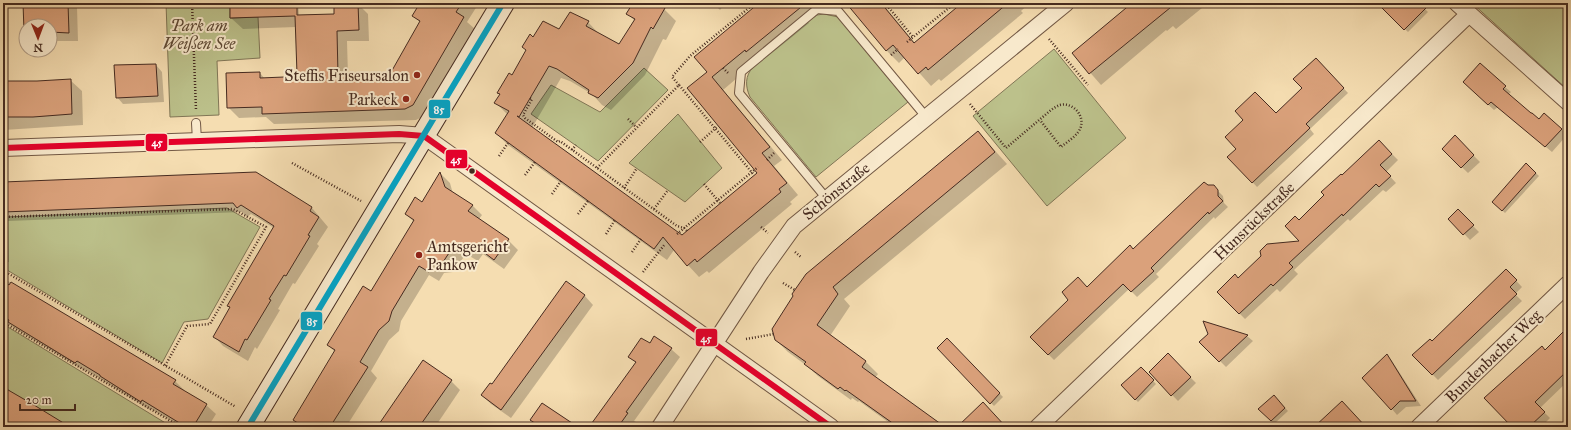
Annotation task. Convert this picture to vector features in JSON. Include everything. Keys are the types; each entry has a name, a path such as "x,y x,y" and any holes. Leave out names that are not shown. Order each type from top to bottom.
{"street":[{"path":"248,427 503,3"},
{"name":"Schönstraße","path":"660,427 761,272 794,226 1066,3"},
{"path":"1457,3 1568,102"},
{"name":"Hunsrückstraße","path":"1038,427 1469,14"},
{"path":"3,148 399,134 424,136 831,427"},
{"name":"Bundenbacher Weg","path":"1418,427 1568,284"}],"lane":[{"path":"827,198 739,93 741,72 817,9 838,11 926,118"},
{"path":"196,123 197,141"}],"path":[{"path":"192,3 196,123"},
{"path":"754,175 738,153 715,129 696,102 672,77 690,56 755,3"},
{"path":"885,3 913,37"},
{"path":"907,42 955,3"},
{"path":"1038,26 1088,84"},
{"path":"597,168 679,85"},
{"path":"959,91 1006,148 1051,110 1060,105 1072,107 1080,116 1081,127 1077,133 1061,147 1040,120"},
{"path":"530,98 532,99 523,115 525,118 558,142 560,141 677,226 684,228 687,231"},
{"path":"628,119 637,128"},
{"path":"700,142 718,126"},
{"path":"499,156 508,143"},
{"path":"572,150 576,145"},
{"path":"525,175 535,162"},
{"path":"292,163 361,202"},
{"path":"677,234 758,167"},
{"path":"624,188 636,168"},
{"path":"552,194 561,181"},
{"path":"704,184 720,204"},
{"path":"654,209 668,190"},
{"path":"578,214 588,200"},
{"path":"3,217 233,209 266,227 210,324 187,326 165,366"},
{"path":"606,234 615,220"},
{"path":"3,228 4,272 236,407"},
{"path":"632,252 641,239"},
{"path":"633,285 665,244"},
{"path":"783,283 795,290"},
{"path":"3,322 181,427"},
{"path":"746,339 774,334"}],"green space":[{"name":"Park am Weißen See","path":"166,3 230,3 230,18 258,17 260,58 217,61 219,115 170,117"},
{"path":"1472,3 1568,3 1568,90"},
{"path":"824,14 838,17 908,102 816,177 750,97 747,89 747,78 753,67 811,19 817,15"},
{"path":"1054,49 1126,138 1047,206 973,116"},
{"path":"644,68 668,90 598,161 531,114 551,85 600,112"},
{"path":"678,114 722,168 685,202 629,163"},
{"path":"227,208 260,227 208,319 184,322 162,363 7,270 6,217"},
{"path":"3,324 172,427 69,427 9,393 10,391 4,388 3,389"}],"building":[{"path":"23,3 68,3 69,33 58,32 58,18 24,18"},
{"path":"230,3 297,3 297,15 334,14 334,3 358,3 359,30 337,31 338,75 390,74 420,21 412,16 420,3 462,3 456,12 464,17 413,105 405,109 262,114 262,107 227,108 226,73 260,72 260,78 284,77 297,74 295,16 230,18"},
{"path":"633,3 656,3 665,8 653,29 651,27 633,63 598,98 588,93 589,90 557,69 549,66 519,117 517,116 682,235 757,173 687,88 707,72 694,57 759,3 806,3 746,52 745,50 712,77 770,147 762,153 787,183 779,189 781,192 697,262 695,259 687,266 663,237 654,249 495,133 509,111 494,103 500,94 497,93 509,73 512,75 526,50 522,47 530,34 533,37 543,21 559,29 570,12 589,21 586,26 619,44 635,19 626,14"},
{"path":"846,3 881,3 914,43 962,3 1008,3 928,70 926,67 918,74 893,45 886,51"},
{"path":"1132,3 1176,3 1089,74 1072,53"},
{"path":"1377,3 1431,3 1404,30"},
{"path":"1316,58 1344,88 1306,124 1310,128 1252,183 1227,157 1236,149 1225,137 1243,120 1235,111 1255,92 1276,113 1302,88 1293,79"},
{"path":"1480,63 1506,86 1503,89 1531,113 1539,119 1544,113 1562,129 1545,147 1491,102 1488,105 1463,82"},
{"path":"156,64 158,96 116,98 114,65"},
{"path":"71,79 72,114 33,117 3,117 3,81"},
{"path":"978,131 995,152 833,287 838,294 817,325 866,361 862,367 945,427 898,427 846,390 845,391 840,387 838,389 804,364 806,362 775,340 772,329 793,296 792,294 806,274"},
{"path":"1455,135 1474,155 1461,168 1442,149"},
{"path":"1379,140 1392,154 1380,165 1391,176 1379,187 1376,184 1343,216 1342,214 1289,263 1293,267 1273,286 1271,284 1239,314 1217,292 1235,274 1238,278 1261,256 1260,251 1267,244 1299,241 1285,226 1295,216 1299,220 1324,195 1321,192 1341,174 1342,175"},
{"path":"1526,163 1536,173 1502,211 1492,202"},
{"path":"256,172 312,207 310,211 319,217 308,235 310,236 286,276 284,275 269,299 271,300 247,340 245,339 239,352 213,337 230,307 227,306 274,226 241,205 237,208 233,203 3,212 3,182"},
{"name":"Amtsgericht Pankow","path":"440,172 445,187 473,205 468,211 509,239 494,260 473,244 468,252 455,244 443,262 434,264 429,272 419,266 392,311 389,321 379,330 360,362 368,367 330,427 304,427 293,420 335,350 327,345 363,286 371,291 414,220 405,214 415,197 422,202"},
{"path":"1204,182 1208,185 1214,185 1218,190 1218,196 1223,201 1209,214 1208,212 1151,268 1154,271 1131,292 1123,284 1048,355 1030,337 1068,300 1062,292 1078,277 1087,287 1130,245 1133,249"},
{"path":"1458,209 1474,225 1463,235 1448,219"},
{"path":"1506,269 1517,280 1510,287 1517,294 1432,375 1412,355 1430,339 1432,341"},
{"path":"3,281 9,285 11,282 176,380 173,384 207,404 193,427 186,427 142,400 141,402 77,361 75,363 8,322 9,320 3,317"},
{"path":"566,281 585,295 501,410 481,395 490,383 492,384"},
{"path":"1203,321 1248,335 1219,362 1199,342 1208,334"},
{"path":"1568,327 1568,370 1535,402 1545,412 1529,427 1512,427 1484,398 1542,346 1545,350"},
{"path":"654,336 672,348 626,412 628,413 618,427 589,427 636,362 628,357 641,338 650,343"},
{"path":"947,338 1000,393 990,404 937,348"},
{"path":"1168,353 1191,377 1171,396 1149,372"},
{"path":"1387,354 1416,401 1400,401 1391,410 1362,378"},
{"path":"423,360 452,380 419,427 377,427"},
{"path":"1141,367 1154,380 1135,400 1121,385"},
{"path":"3,387 34,405 70,427 3,427"},
{"path":"1274,395 1285,408 1271,421 1258,409"},
{"path":"1342,401 1366,427 1314,427"},
{"path":"983,402 1006,427 957,427"},
{"path":"542,403 578,427 541,427 530,420"}],"transit line":[{"name":"85","path":"248,427 503,3"},
{"name":"45","path":"3,148 399,134 424,136 831,427"}],"place":[{"name":"Steffis Friseursalon","path":"417,75"},
{"name":"Parkeck","path":"406,99"},
{"name":"Amtsgericht Pankow","path":"419,255"}]}
